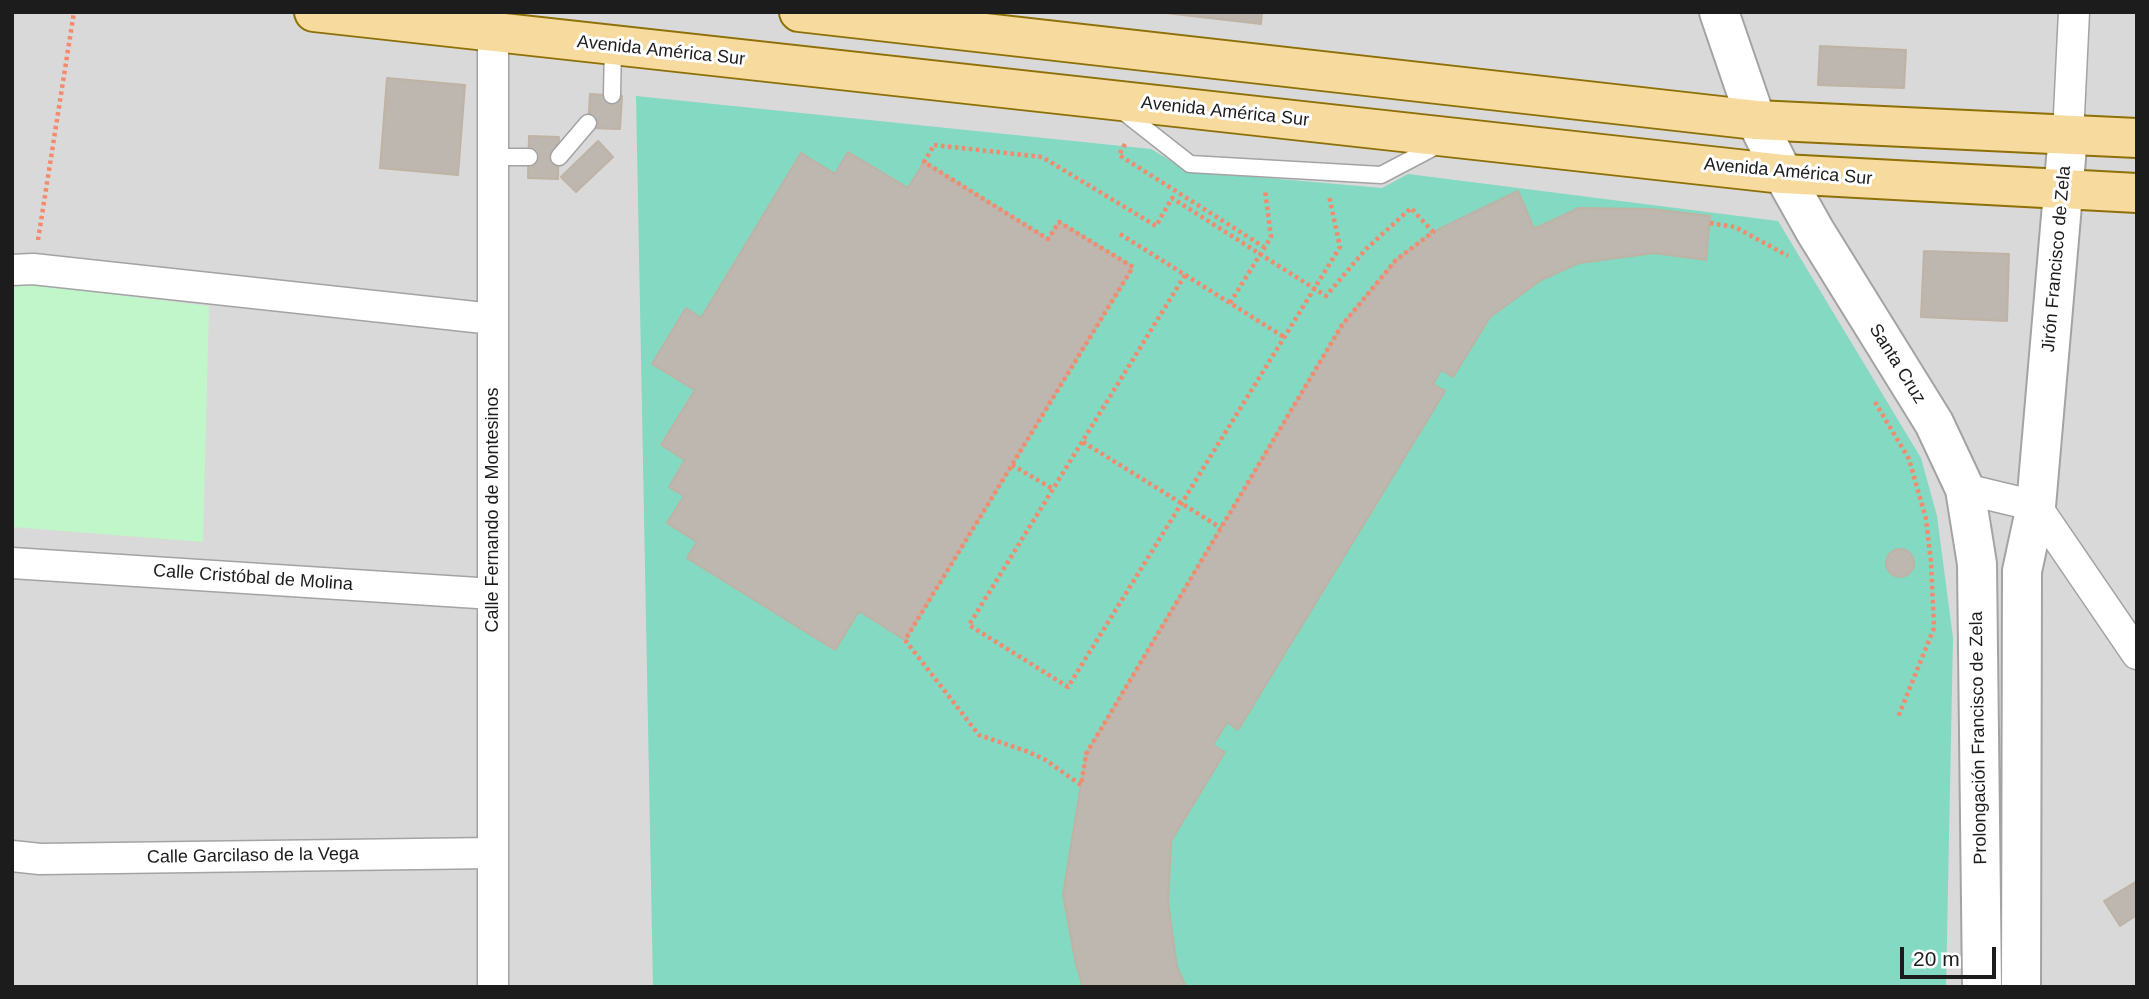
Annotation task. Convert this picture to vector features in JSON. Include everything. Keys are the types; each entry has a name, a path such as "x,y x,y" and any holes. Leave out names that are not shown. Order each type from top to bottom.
{"main road":[{"name":"Avenida América Sur","path":"314,12 1783,174 2137,193"},
{"path":"799,12 1756,120 2137,138"}],"street":[{"name":"Santa Cruz","path":"1719,12 1756,120 1783,174 1815,232 1934,423 1965,489"},
{"name":"Jirón Francisco de Zela","path":"2036,506 2068,135 2074,12"},
{"name":"Calle Fernando de Montesinos","path":"493,987 494,33"},
{"path":"23,269 493,319"},
{"path":"1965,489 2036,506 2137,654"},
{"name":"Prolongación Francisco de Zela","path":"1965,489 1977,564 1982,987"},
{"path":"2021,987 2022,570 2036,506"},
{"name":"Calle Cristóbal de Molina","path":"12,563 493,594"},
{"name":"Calle Garcilaso de la Vega","path":"12,856 40,859 494,853"}],"lane":[{"path":"612,95 613,45"},
{"path":"1107,99 1190,163 1381,175 1452,138"},
{"path":"559,157 589,123"},
{"path":"493,157 529,157"}],"path":[{"path":"23,269 74,12"},
{"path":"933,145 1042,157 1156,226 1172,198 1260,254 1326,296 1366,249 1411,208 1433,232 1396,260 1342,325 1086,754 1081,785 1044,759 979,735 905,640 1133,267 1059,222 1048,239 924,162 933,145"},
{"path":"1119,155 1264,247"},
{"path":"1230,303 1270,237 1265,188"},
{"path":"1185,275 969,625 1068,687 1340,247 1328,193"},
{"path":"1710,223 1735,227 1790,257"},
{"path":"1119,234 1284,337"},
{"path":"1869,390 1909,459 1926,519 1931,562 1934,628 1898,717"},
{"path":"1083,442 1221,528"},
{"path":"1012,465 1053,489"}],"shaded area":[{"path":"12,12 2137,12 2137,987 12,987"}],"green space":[{"path":"636,96 1151,149 1188,171 1382,188 1408,174 1778,221 1921,458 1937,516 1953,638 1946,987 653,987"},
{"path":"27,284 209,306 203,542 12,527 12,285"}],"building":[{"path":"1157,12 1262,12 1261,24"},
{"path":"1820,46 1906,50 1904,88 1818,85"},
{"path":"387,78 465,85 458,175 380,168"},
{"path":"590,94 622,96 620,129 588,128"},
{"path":"529,136 559,137 558,179 528,178"},
{"path":"598,141 613,157 576,192 561,177"},
{"path":"848,152 908,188 924,162 1048,239 1059,222 1133,267 905,640 859,611 835,650 687,558 697,542 667,523 684,496 669,487 685,460 661,445 695,390 652,364 686,308 701,318 801,153 835,174"},
{"path":"1518,191 1534,229 1579,208 1651,209 1710,216 1706,260 1654,253 1579,263 1541,280 1490,317 1453,377 1441,370 1433,384 1445,391 1238,730 1227,722 1213,745 1225,752 1171,841 1168,903 1177,967 1186,987 1083,987 1063,895 1086,754 1342,325 1396,260 1433,232"},
{"path":"1924,251 2009,254 2007,321 1921,317"},
{"path":"1900,549 1910,553 1914,563 1910,573 1900,577 1890,573 1886,563 1890,553"},
{"path":"2137,881 2137,915 2120,926 2104,901"}]}
